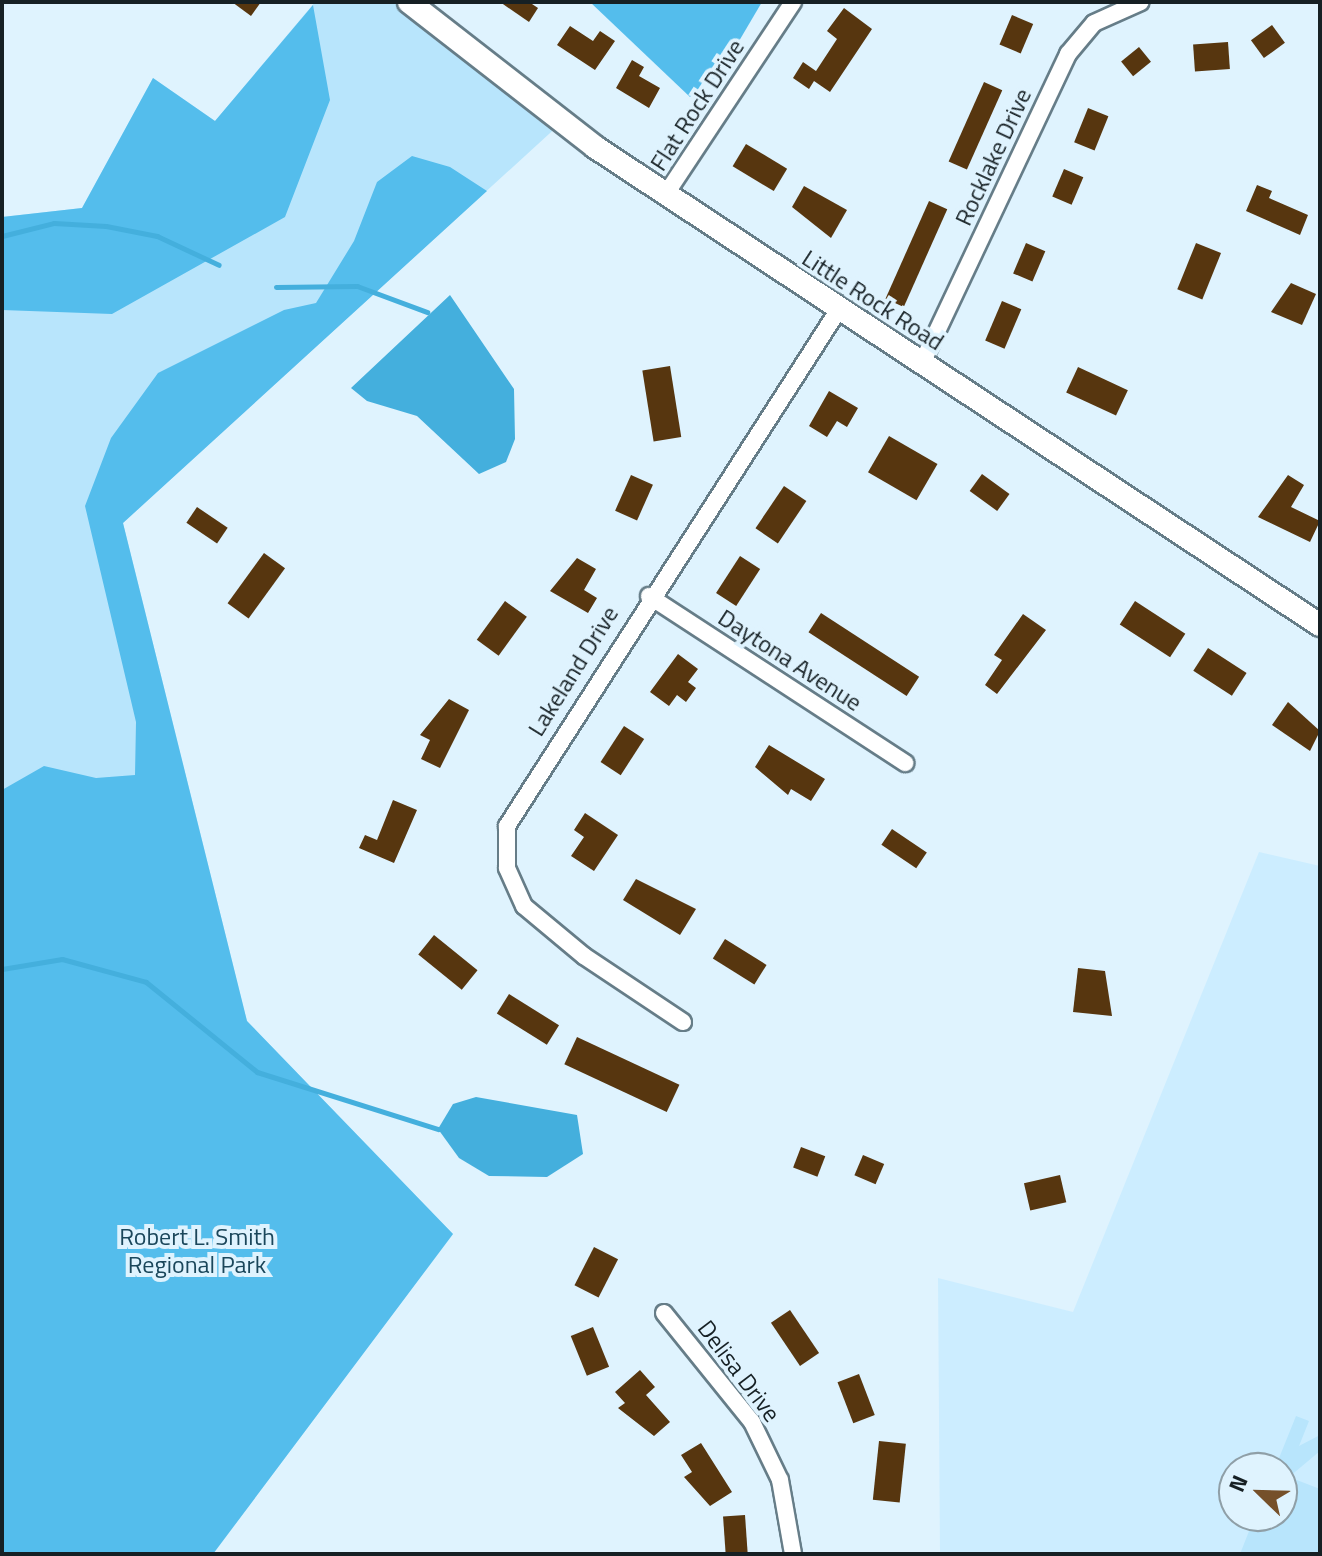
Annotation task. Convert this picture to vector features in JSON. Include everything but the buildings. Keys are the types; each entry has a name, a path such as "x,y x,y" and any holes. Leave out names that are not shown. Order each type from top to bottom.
{"main road":[{"name":"Little Rock Road","path":"409,2 540,107 666,194 1320,625"}],"street":[{"name":"Flat Rock Drive","path":"666,194 793,2"},
{"name":"Rocklake Drive","path":"922,363 1068,54 1094,23 1141,2"},
{"name":"Lakeland Drive","path":"683,1022 545,928 513,888 504,853 519,801 649,596 839,309"},
{"name":"Daytona Avenue","path":"649,596 905,763"},
{"name":"Delisa Drive","path":"664,1313 752,1422 780,1480 793,1554"}],"shaded area":[{"path":"450,295 514,389 515,439 506,462 479,474 417,416 367,401 351,388"},
{"path":"1259,852 1320,866 1320,1554 940,1554 938,1278 1073,1312"},
{"path":"476,1097 577,1115 583,1154 547,1177 489,1176 459,1158 438,1129 453,1104"}],"green space":[{"name":"Robert L. Smith Regional Park","path":"315,2 409,2 561,123 123,523 247,1021 453,1234 213,1554 2,1554 2,217 82,208 153,78 215,121"},
{"path":"590,2 762,2 719,75 690,97"},
{"path":"313,5 330,100 285,217 112,314 2,310 2,217 82,208 153,78 215,121"},
{"name":"Robert L. Smith Regional Park","path":"412,156 450,167 487,191 123,523 247,1021 453,1234 213,1554 2,1554 2,790 44,766 96,778 135,775 136,722 85,506 111,438 158,373 284,310 316,303 354,241 377,182"},
{"path":"1296,1416 1309,1421 1299,1446 1320,1435 1320,1451 1298,1469 1298,1452 1281,1452"},
{"path":"1298,1480 1320,1489 1320,1554 1240,1554 1249,1532 1298,1532"}],"waterway":[{"path":"2,236 54,223 106,226 157,236 219,265"},
{"path":"276,287 357,286 427,312"},
{"path":"2,969 62,959 146,982 257,1072 438,1129"}]}
